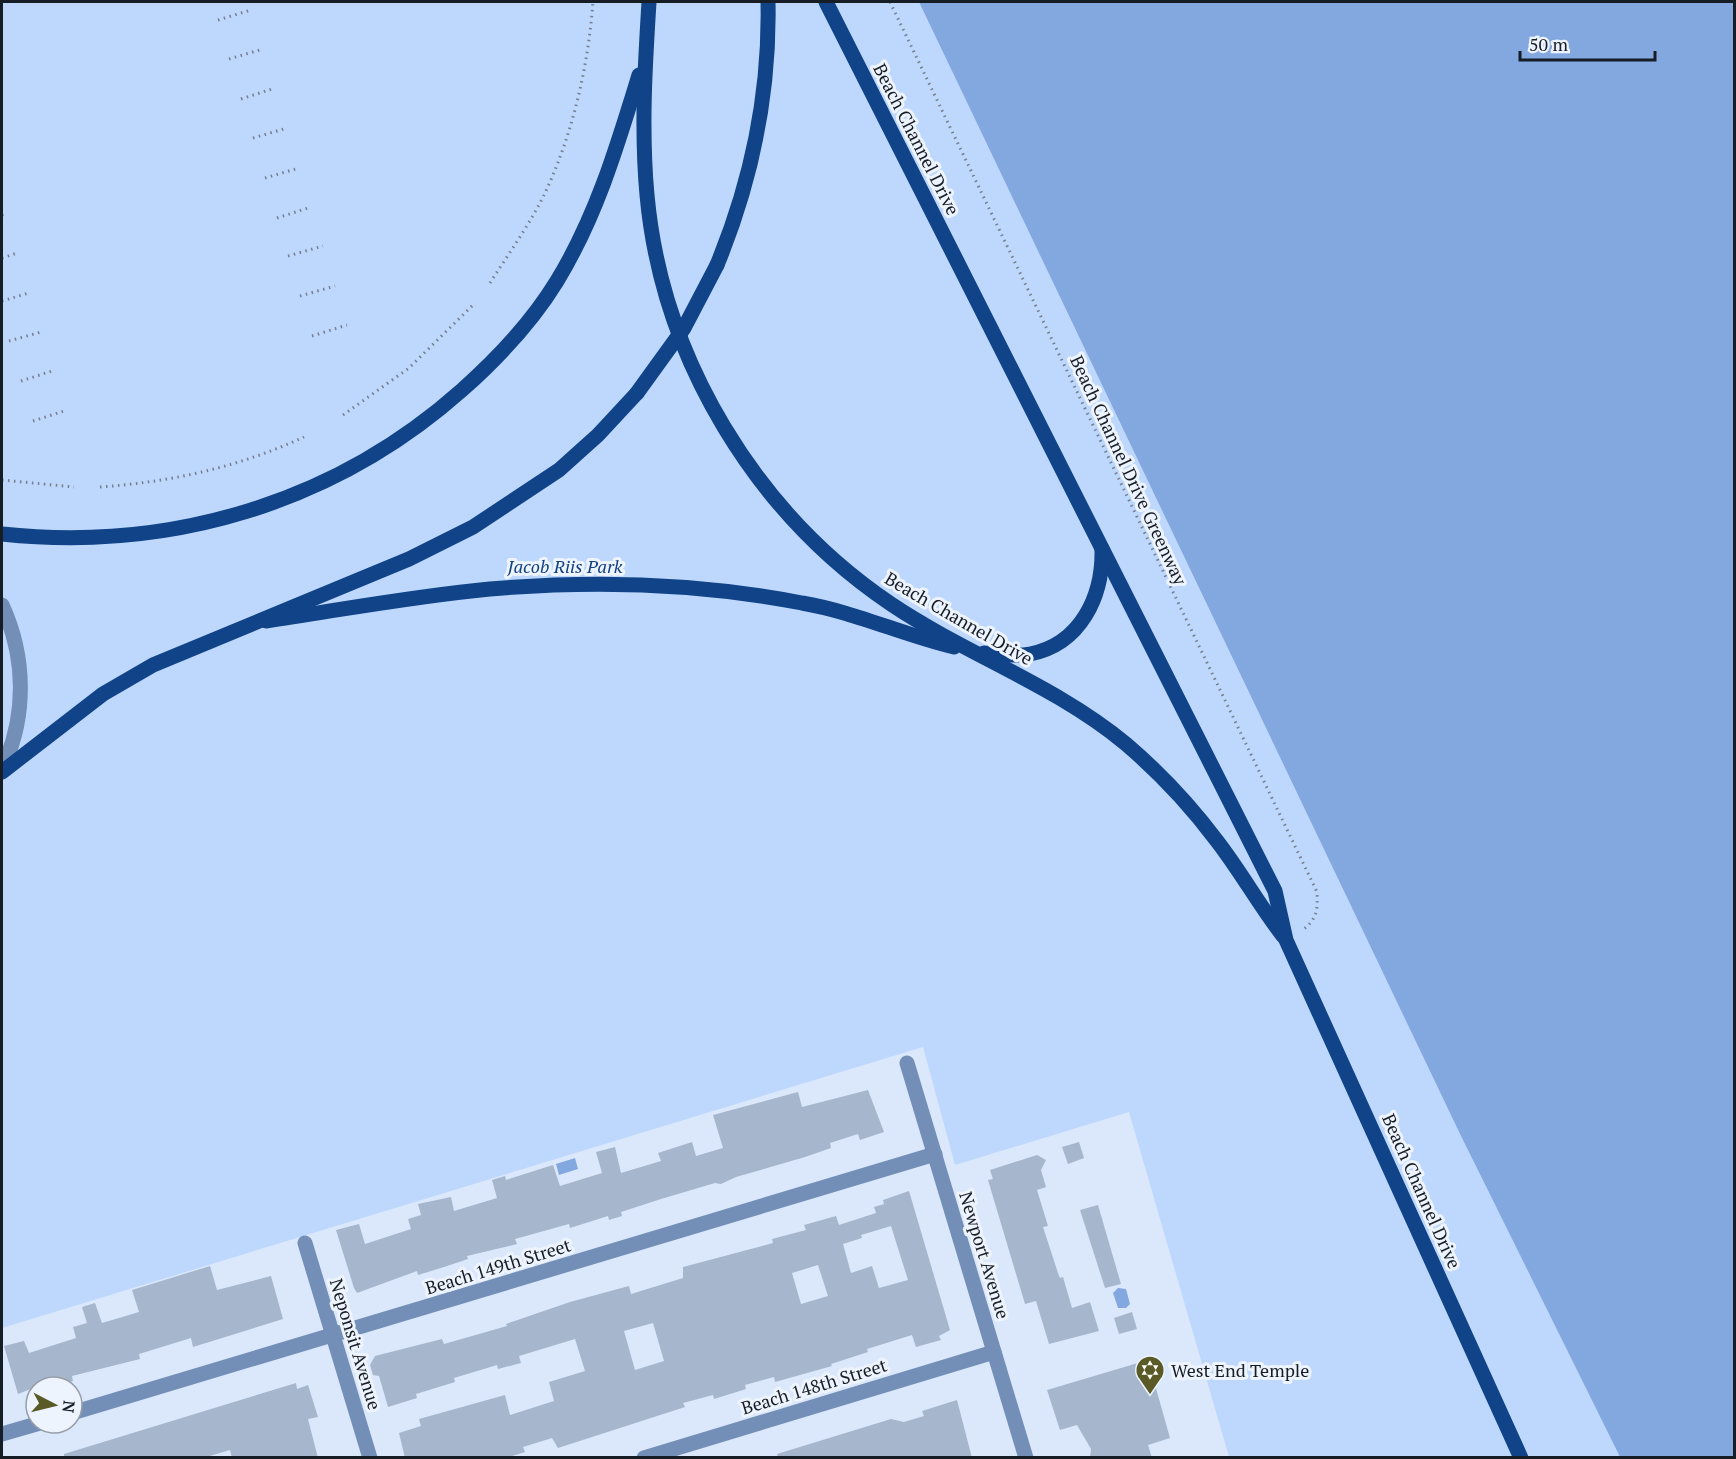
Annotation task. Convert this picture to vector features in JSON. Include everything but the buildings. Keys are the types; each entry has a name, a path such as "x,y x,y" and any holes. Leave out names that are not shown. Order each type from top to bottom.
{"main road":[{"name":"Beach Channel Drive","path":"649,2 644,58 644,136 651,225 663,277 679,330 714,410 740,453 768,491 839,566 912,617 1091,719 1125,743 1164,778 1218,841 1286,940 1521,1458"},
{"path":"2,770 103,694 129,678 188,649 266,621 431,549 497,513 579,453 637,393 684,328 717,265 742,198 760,122 768,49 768,2"},
{"name":"Beach Channel Drive","path":"826,2 1275,891 1286,940"},
{"path":"2,534 45,538 108,538 175,530 225,519 274,504 327,481 372,458 419,426 489,366 525,325 556,281 583,234 601,193 644,58"},
{"path":"266,621 489,590 565,585 652,585 718,590 804,603 853,615 927,641 978,653 1030,654 1066,637 1086,616 1101,577 1101,546"}],"street":[{"path":"2,605 16,642 21,693 16,727 2,770"},
{"name":"Newport Avenue","path":"908,1063 1026,1458"},
{"name":"Beach 149th Street","path":"84,1409 935,1155"},
{"name":"Neponsit Avenue","path":"305,1243 370,1458"},
{"name":"Beach 148th Street","path":"644,1458 994,1352"},
{"path":"2,1434 24,1428"}],"path":[{"path":"490,283 540,202 556,168 579,95 593,2"},
{"name":"Beach Channel Drive Greenway","path":"890,2 1317,892 1318,906 1313,920 1286,940"},
{"path":"218,20 251,10"},
{"path":"229,59 263,50"},
{"path":"241,99 275,88"},
{"path":"253,138 287,128"},
{"path":"265,178 299,168"},
{"path":"277,218 311,207"},
{"path":"288,256 323,246"},
{"path":"2,258 17,253"},
{"path":"300,296 335,286"},
{"path":"2,301 29,293"},
{"path":"343,415 408,368 473,305"},
{"path":"312,336 347,325"},
{"path":"9,341 41,332"},
{"path":"21,381 52,371"},
{"path":"33,421 64,411"},
{"path":"100,487 170,479 220,468 304,437"},
{"path":"2,480 74,487"}],"green space":[{"name":"Jacob Riis Park","path":"2,2 919,2 1460,1134 1620,1457 1229,1457 1129,1112 955,1165 923,1047 2,1328"}],"shaded area":[{"path":"919,2 1734,2 1734,1457 1620,1457 1460,1134"},
{"path":"575,1158 578,1169 559,1175 556,1164"},
{"path":"1118,1288 1126,1289 1130,1304 1126,1308 1118,1308 1113,1293"}],"place":[{"name":"West End Temple","path":"1150,1396"}]}
